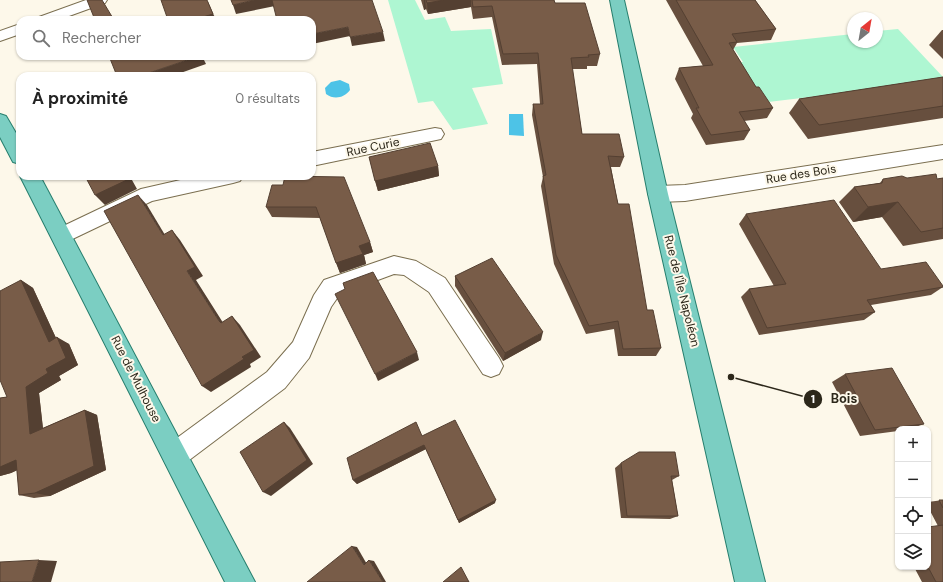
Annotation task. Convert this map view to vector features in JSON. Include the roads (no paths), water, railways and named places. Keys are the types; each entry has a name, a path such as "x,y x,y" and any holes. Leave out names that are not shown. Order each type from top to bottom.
{"main road":[{"name":"Rue de l'Île Napoléon","path":"616,0 658,194 750,582"},
{"path":"0,120 16,150"},
{"name":"Rue de Mulhouse","path":"32,180 240,582"}],"street":[{"path":"55,16 100,0"},
{"path":"0,36 16,30"},
{"name":"Rue Curie","path":"316,159 435,134"},
{"name":"Rue des Bois","path":"658,194 684,193 943,152"},
{"path":"62,236 148,194 214,180"},
{"path":"175,455 276,380 301,350 322,302 332,287 394,265 408,267 437,285 491,366"}],"water":[{"path":"340,80 349,84 350,90 348,93 339,97 332,97 326,94 325,88 331,82"},
{"path":"509,114 523,114 524,136 509,135"}],"place":[{"name":"Bois","path":"731,377"}]}
